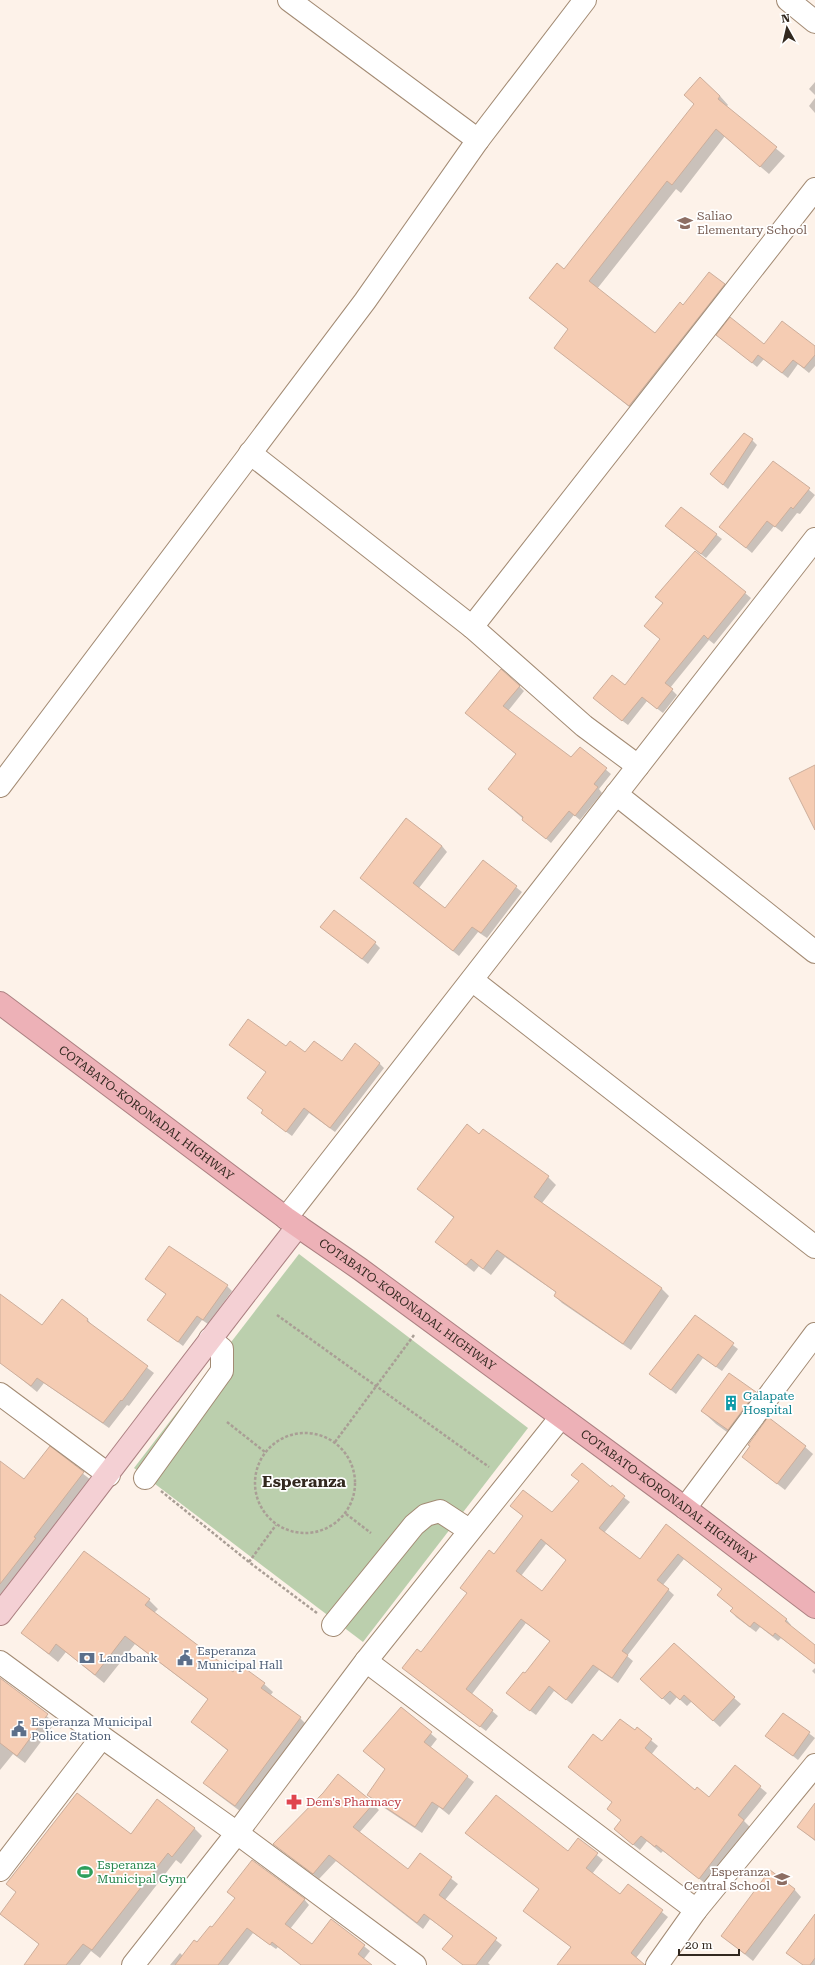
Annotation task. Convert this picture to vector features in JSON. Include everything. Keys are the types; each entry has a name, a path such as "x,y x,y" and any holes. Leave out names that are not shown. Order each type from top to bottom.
{"highway":[{"name":"COTABATO-KORONADAL HIGHWAY","path":"0,1003 292,1222 360,1269 685,1508 815,1607"}],"main road":[{"path":"0,1614 109,1475 210,1339 292,1222"}],"street":[{"path":"289,0 478,140"},
{"path":"0,786 365,301 478,140 585,0"},
{"path":"788,0 815,22"},
{"path":"472,627 815,189"},
{"path":"250,453 472,627 584,726 638,766"},
{"path":"292,1222 472,980 815,539"},
{"path":"616,794 815,952"},
{"path":"472,980 815,1248"},
{"path":"685,1508 815,1334"},
{"path":"145,1478 222,1371 222,1349 210,1339"},
{"path":"0,1394 109,1475"},
{"path":"132,1965 238,1833 366,1661 469,1530 561,1417"},
{"path":"333,1625 414,1525 426,1515 440,1511 469,1530"},
{"path":"366,1661 696,1910"},
{"path":"0,1662 102,1737 238,1833 415,1965"},
{"path":"0,1870 102,1737"},
{"path":"657,1965 696,1910 815,1765"}],"path":[{"path":"277,1315 489,1467"},
{"path":"335,1442 426,1319"},
{"path":"227,1422 265,1452"},
{"path":"298,1433 312,1433 324,1436 335,1442 345,1452 352,1463 356,1476 356,1490 353,1502 346,1514 335,1524 321,1532 306,1534 290,1532 276,1525 267,1517 261,1508 254,1485 259,1462 265,1452 274,1443 298,1433"},
{"path":"145,1478 249,1562 333,1625"},
{"path":"346,1514 371,1533"},
{"path":"249,1562 276,1525"}],"green space":[{"path":"299,1254 528,1428 363,1642 134,1468"}],"building":[{"path":"700,77 720,96 718,99 777,147 760,167 716,129 672,185 667,181 589,281 655,333 680,302 683,305 709,272 725,284 629,406 554,348 568,329 529,298 557,263 564,269 694,104 684,95"},
{"path":"730,317 764,344 782,321 815,346 815,355 804,368 793,360 782,373 758,355 752,363 716,335"},
{"path":"744,433 753,439 723,485 710,474"},
{"path":"773,461 810,488 793,509 791,507 775,527 767,521 746,548 719,527"},
{"path":"681,507 717,534 701,554 665,526"},
{"path":"695,551 746,592 708,639 704,635 665,683 673,689 657,709 642,697 622,721 593,698 612,675 625,685 660,639 644,626 663,603 655,597"},
{"path":"501,669 520,686 503,706 571,757 580,747 607,768 594,784 598,787 575,816 569,811 546,839 522,820 523,817 488,789 516,754 465,713"},
{"path":"815,765 815,830 789,778"},
{"path":"406,818 442,846 413,883 445,908 483,860 517,886 481,933 472,927 453,951 360,878"},
{"path":"334,910 376,942 362,959 320,927"},
{"path":"248,1019 286,1046 290,1041 305,1052 314,1041 342,1061 355,1043 380,1063 330,1128 304,1108 286,1132 261,1113 263,1110 247,1098 266,1072 229,1045"},
{"path":"467,1124 479,1134 483,1129 549,1176 534,1197 662,1288 623,1344 554,1296 556,1292 497,1250 483,1269 471,1259 466,1265 435,1242 454,1217 417,1189"},
{"path":"169,1246 228,1285 203,1320 197,1316 178,1342 147,1320 166,1294 145,1279"},
{"path":"0,1294 42,1325 62,1299 88,1319 87,1321 148,1366 122,1401 121,1400 103,1423 37,1378 31,1386 0,1363"},
{"path":"695,1315 734,1343 716,1367 698,1354 671,1390 649,1374"},
{"name":"Galapate Hospital","path":"729,1373 756,1392 728,1430 701,1411"},
{"path":"768,1417 806,1446 777,1484 742,1457 750,1446 748,1445"},
{"path":"50,1446 84,1472 0,1584 0,1461 24,1479"},
{"path":"582,1463 611,1487 612,1485 625,1496 599,1528 640,1559 666,1524 787,1619 785,1621 815,1645 815,1664 775,1633 773,1636 754,1622 750,1627 730,1611 733,1608 717,1595 722,1589 678,1554 657,1580 669,1589 622,1651 628,1655 612,1678 593,1665 566,1700 549,1686 530,1711 506,1693 523,1672 525,1673 550,1641 521,1619 466,1689 493,1710 480,1727 402,1668 417,1649 421,1652 467,1593 460,1588 489,1550 494,1554 523,1516 510,1506 523,1490 552,1512 579,1481 571,1475","holes":["541,1539 566,1560 542,1591 516,1571"]},
{"path":"84,1551 150,1599 145,1605 233,1672 239,1664 265,1683 261,1688 301,1717 235,1806 203,1783 228,1750 191,1722 208,1699 125,1636 95,1675 56,1644 49,1654 21,1633"},
{"path":"674,1643 735,1697 713,1721 684,1695 680,1700 670,1691 662,1699 640,1679"},
{"name":"Esperanza Municipal Police Station","path":"0,1678 48,1714 17,1756 0,1743"},
{"path":"401,1707 432,1732 424,1742 468,1776 443,1809 432,1802 415,1827 367,1795 385,1769 363,1751"},
{"path":"783,1713 810,1732 793,1756 765,1736"},
{"path":"620,1719 635,1730 637,1727 652,1739 645,1748 695,1790 697,1787 709,1797 735,1765 761,1786 738,1815 744,1820 699,1879 656,1845 655,1847 641,1836 633,1845 614,1829 621,1820 607,1809 612,1802 568,1767 593,1734 602,1741"},
{"path":"338,1774 374,1803 353,1827 408,1869 420,1853 452,1877 439,1895 497,1938 476,1965 463,1965 442,1949 453,1936 424,1914 417,1923 329,1855 313,1874 273,1844 323,1793"},
{"name":"Esperanza Municipal Gym","path":"77,1793 131,1834 157,1799 195,1828 172,1857 168,1853 92,1950 83,1944 66,1965 24,1965 39,1944 0,1914 16,1892 6,1884"},
{"path":"496,1795 568,1851 578,1838 598,1853 586,1868 620,1894 628,1884 663,1910 631,1953 645,1965 557,1965 571,1947 523,1911 539,1889 465,1833"},
{"path":"815,1803 815,1840 797,1827"},
{"path":"252,1860 305,1899 285,1924 312,1944 331,1919 365,1945 358,1954 372,1965 301,1965 272,1942 270,1945 247,1928 218,1965 175,1965 194,1940 197,1942 210,1926 212,1927 235,1898 227,1892"},
{"path":"770,1870 795,1889 745,1954 721,1936"},
{"path":"815,1914 815,1958 810,1965 803,1965 786,1953"}],"place":[{"name":"Saliao Elementary School","path":"685,223"},
{"name":"Galapate Hospital","path":"731,1403"},
{"name":"Landbank","path":"87,1658"},
{"name":"Esperanza Municipal Hall","path":"185,1658"},
{"name":"Esperanza Municipal Police Station","path":"19,1729"},
{"name":"Dem's Pharmacy","path":"294,1802"},
{"name":"Esperanza Municipal Gym","path":"85,1872"},
{"name":"Esperanza Central School","path":"782,1879"}],"district":[{"name":"Esperanza","path":"304,1481"}]}
